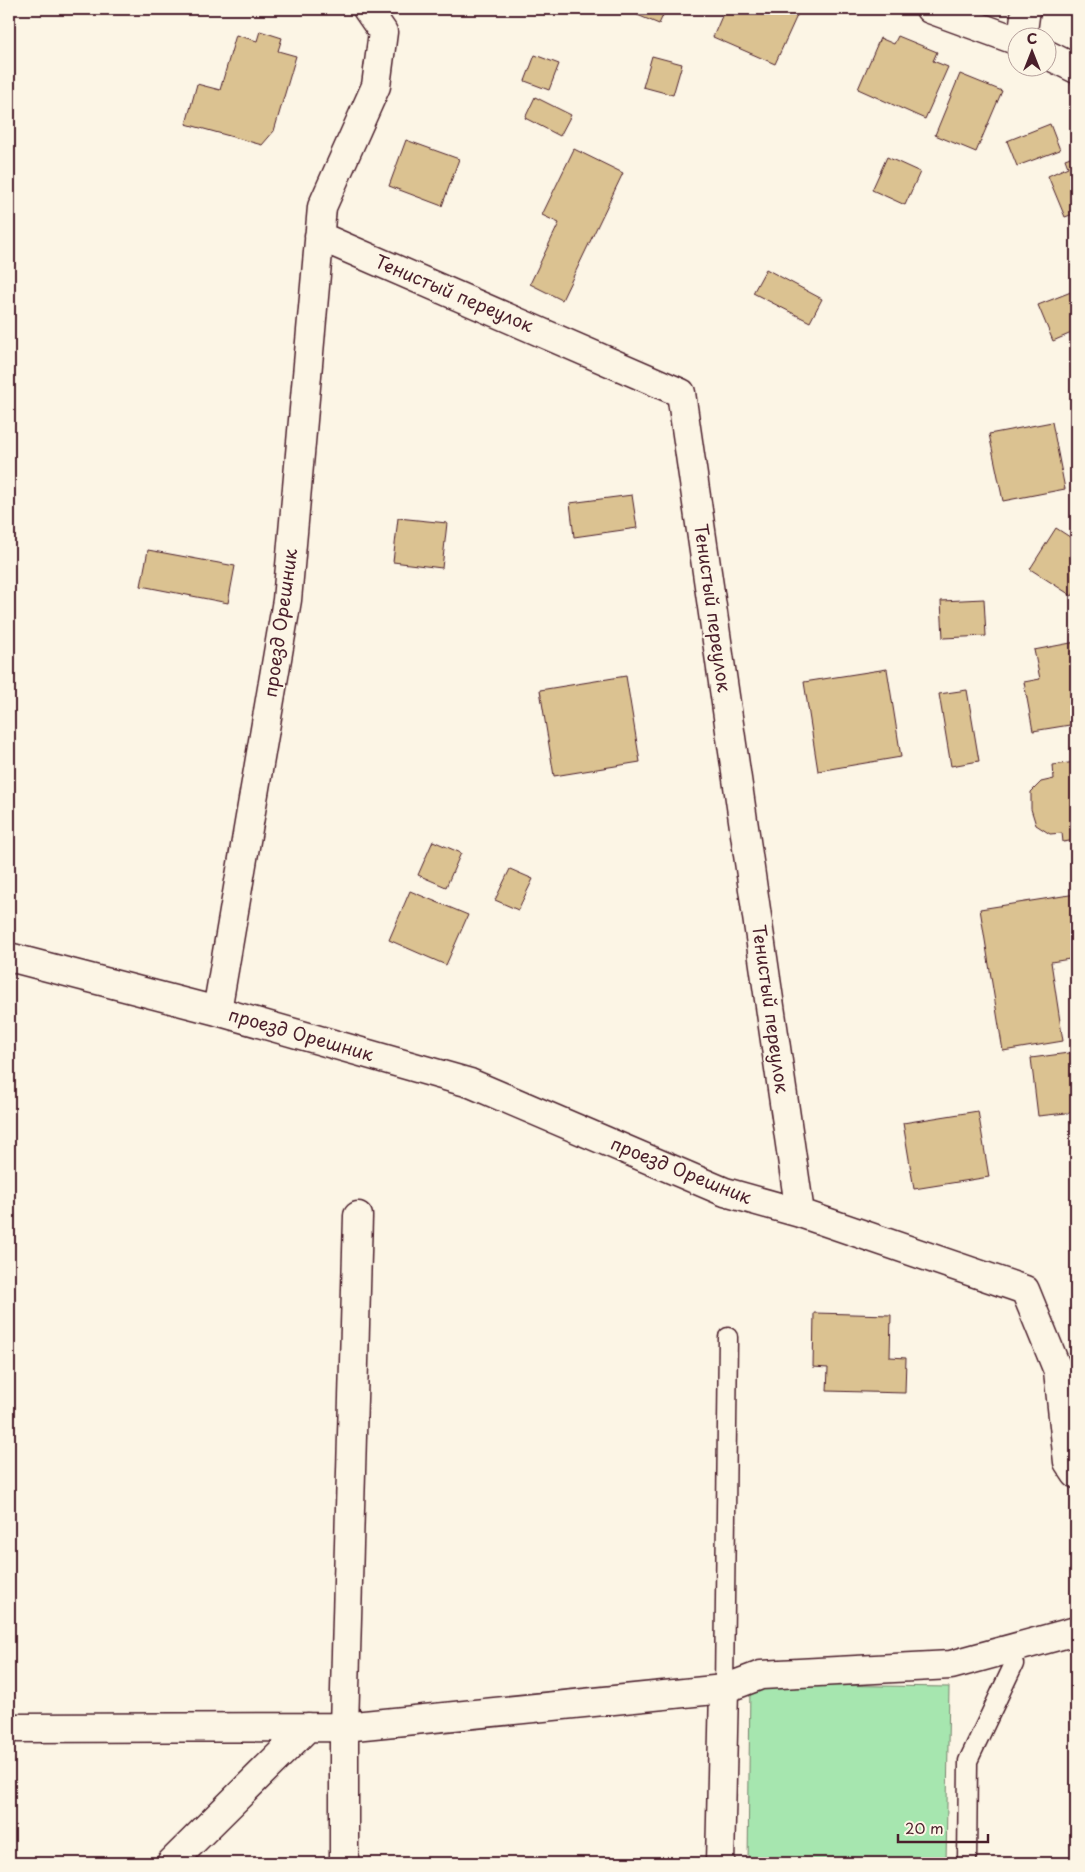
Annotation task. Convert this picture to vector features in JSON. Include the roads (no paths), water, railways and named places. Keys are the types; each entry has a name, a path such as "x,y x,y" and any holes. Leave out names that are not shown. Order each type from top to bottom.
{"street":[{"name":"проезд Орешник","path":"367,9 383,32 376,86 322,207 287,600 217,1011 470,1083 725,1192 800,1213 1025,1290 1058,1371 1068,1462 1076,1474"},
{"path":"930,9 1008,37"},
{"path":"1023,28 1026,9"},
{"path":"1058,60 1076,70"},
{"name":"Тенистый переулок","path":"319,236 681,393 800,1213"},
{"path":"9,957 217,1011"},
{"path":"344,1863 344,1727 358,1216"},
{"path":"9,1728 344,1727 724,1689 761,1675 951,1664 1076,1631"},
{"path":"720,1863 724,1689"},
{"path":"171,1863 308,1727"}],"lane":[{"path":"724,1689 728,1336"},
{"path":"967,1863 968,1760 1014,1664"}]}
